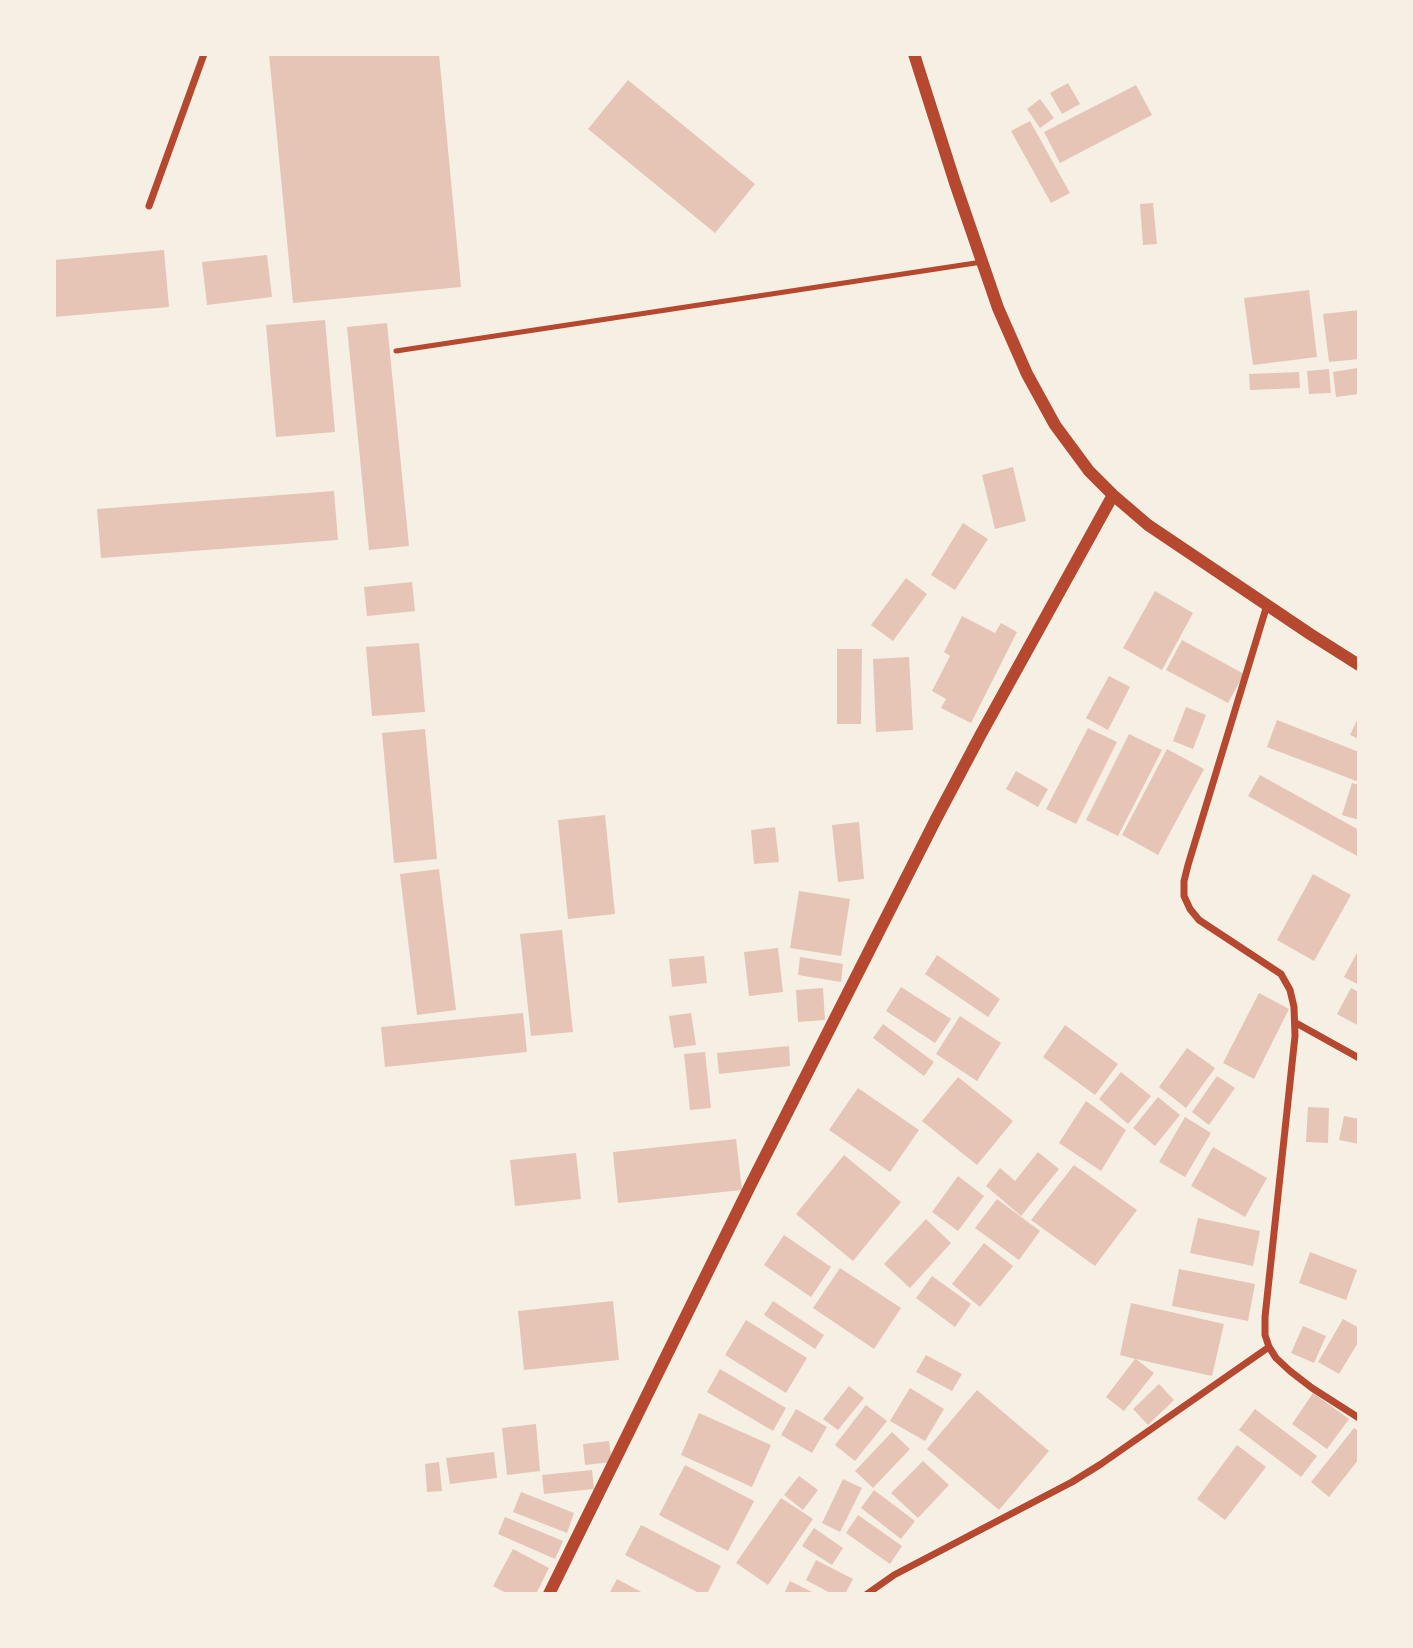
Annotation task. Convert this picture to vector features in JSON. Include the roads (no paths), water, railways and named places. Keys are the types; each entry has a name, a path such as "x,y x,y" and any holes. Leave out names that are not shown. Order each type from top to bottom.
{"street":[{"path":"149,206 204,54"},
{"path":"915,54 998,308 1027,374 1055,425 1089,471 1148,525 1359,665"},
{"path":"549,1594 750,1186 936,820 1113,495"},
{"path":"1267,605 1188,865 1184,881 1185,896 1190,909 1199,919 1281,974 1290,990 1296,1023 1265,1335 1269,1347 1283,1364 1312,1388 1359,1418"},
{"path":"1296,1023 1359,1058"},
{"path":"867,1594 894,1575 1072,1482 1269,1347"}],"lane":[{"path":"396,351 982,262"}]}
